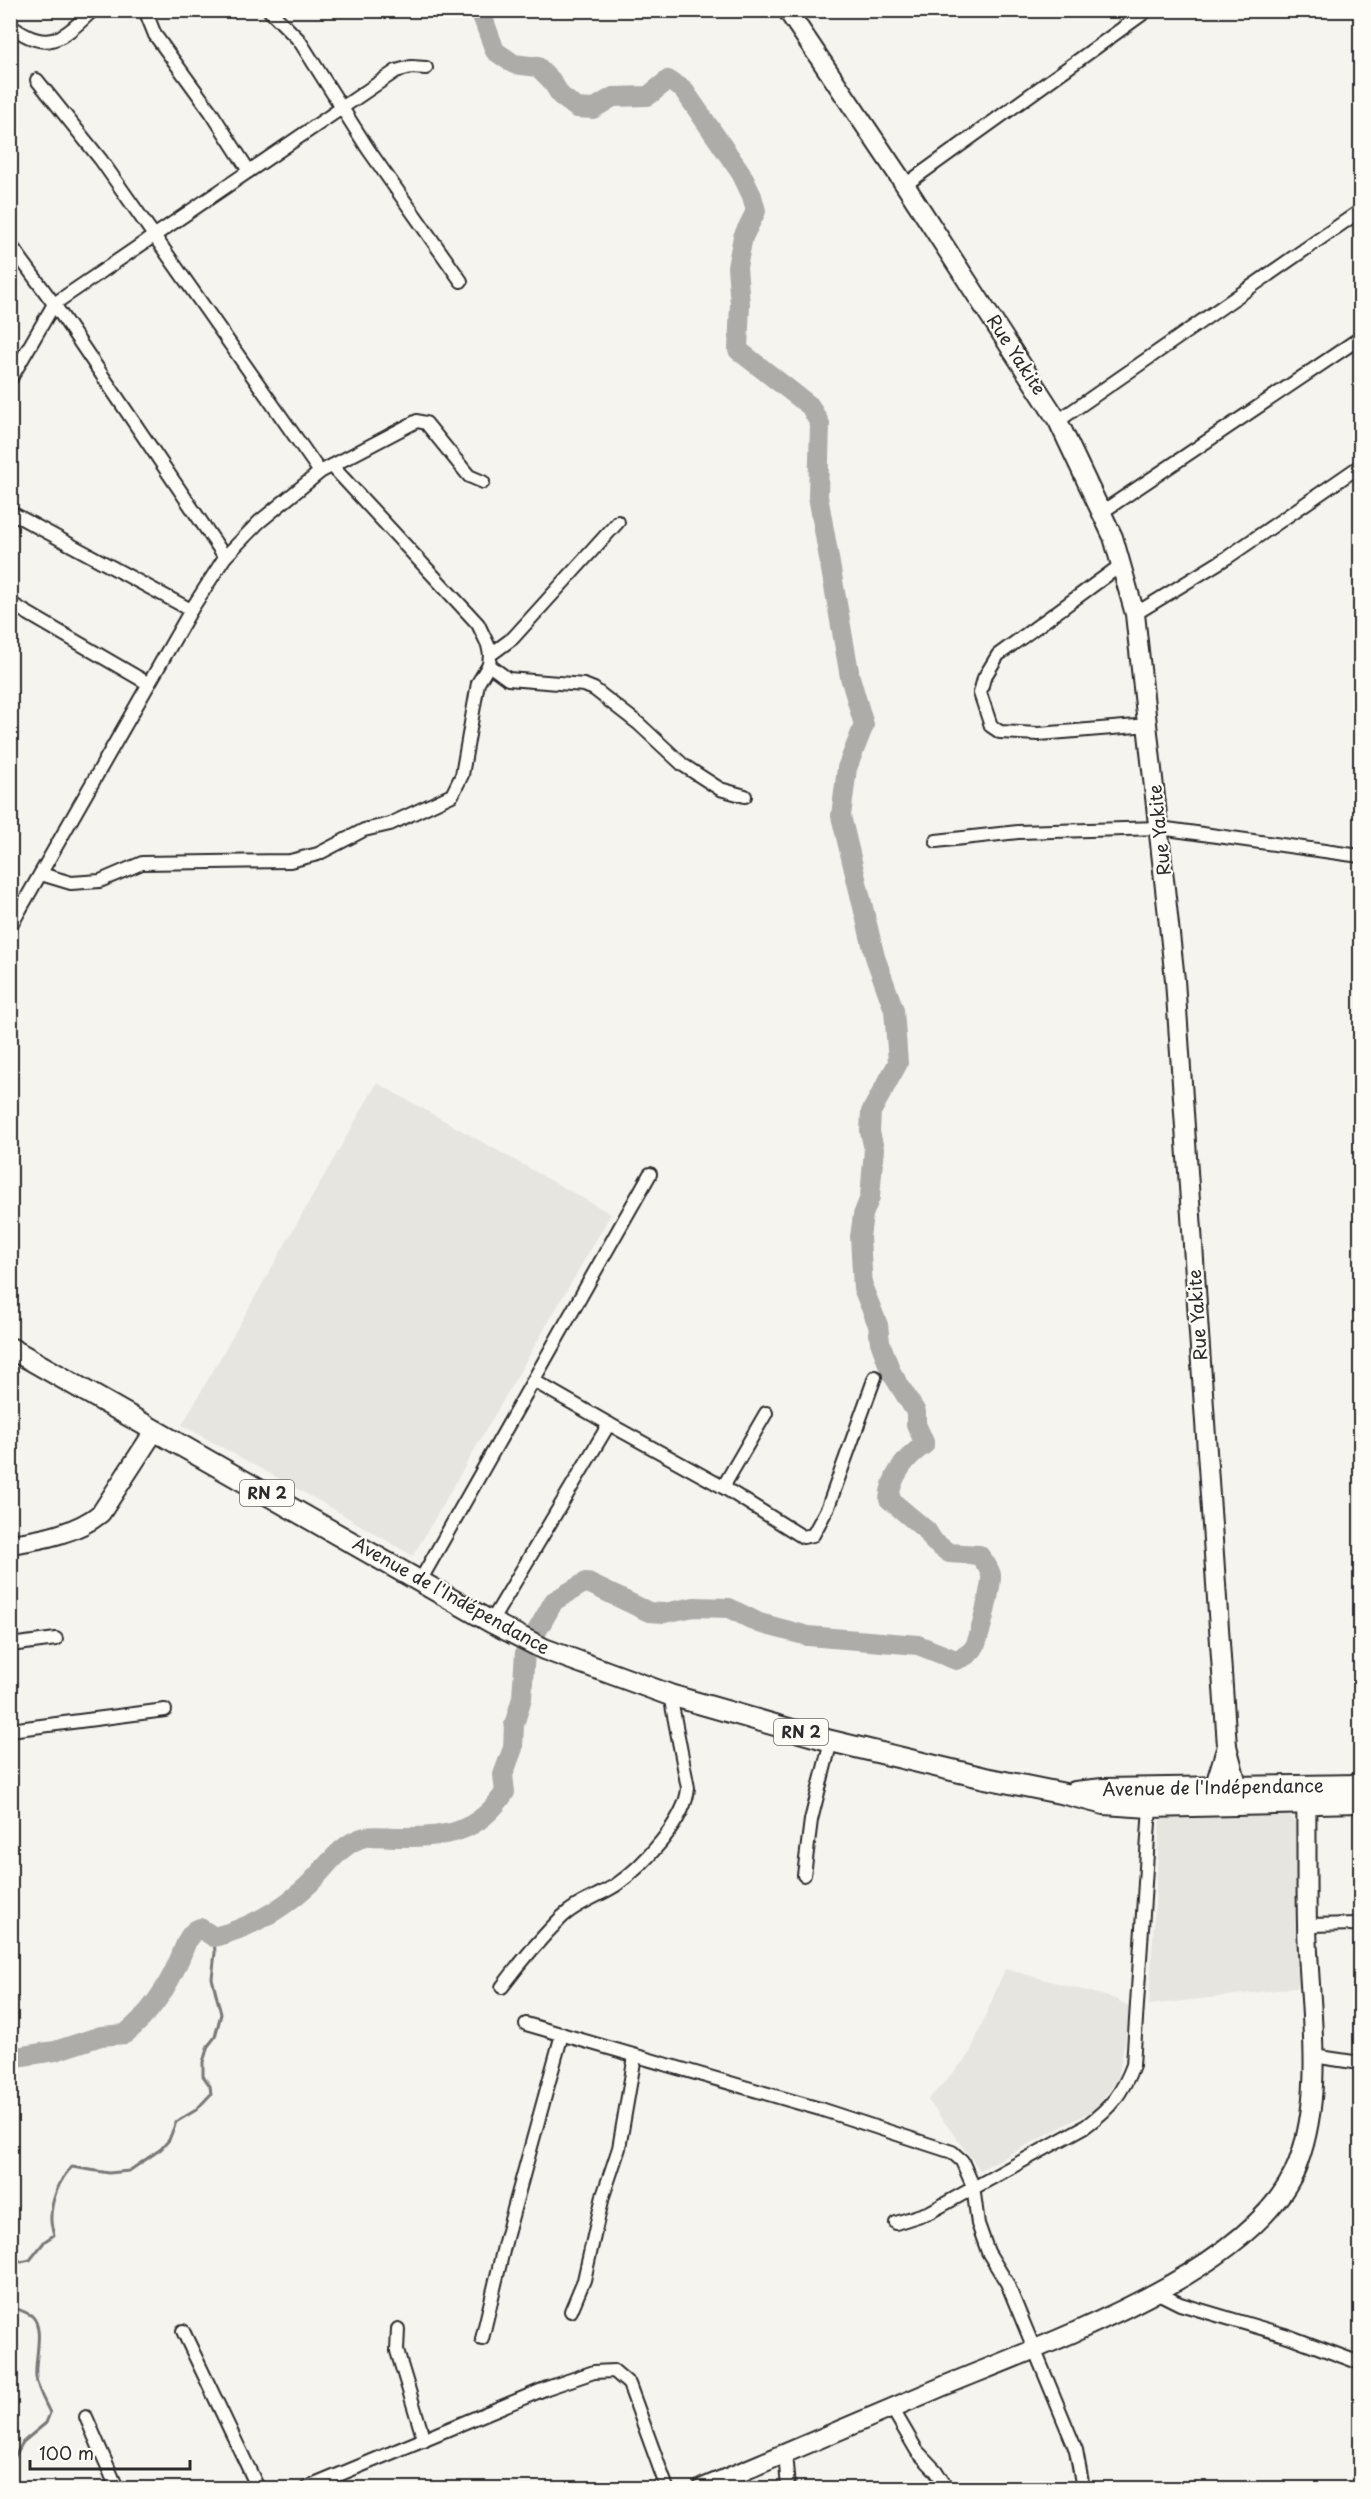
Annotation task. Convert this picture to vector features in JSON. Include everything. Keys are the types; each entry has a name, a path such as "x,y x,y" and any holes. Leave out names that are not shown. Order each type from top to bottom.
{"main road":[{"name":"Rue Yakite","path":"787,10 905,185 1058,421 1102,512 1135,614 1176,980 1227,1746 1238,1797"},
{"name":"Avenue de l'Indépendance","path":"10,1347 491,1622 544,1648 670,1695 831,1740 985,1778 1104,1804 1150,1807 1213,1797"},
{"path":"10,1544 76,1529 89,1523 101,1513 155,1430"},
{"name":"Rue Yakite","path":"1213,1797 1227,1746"},
{"name":"Avenue de l'Indépendance","path":"1065,1794 1103,1789 1213,1797 1306,1795 1360,1785"},
{"name":"Avenue de l'Indépendance","path":"1306,1795 1360,1802"},
{"path":"703,2488 1110,2318 1156,2292 1233,2242 1260,2219 1281,2195 1298,2165 1309,2127 1313,2056 1306,1925 1306,1795"}],"street":[{"path":"10,25 26,38 40,42 54,40 73,28 93,10"},
{"path":"145,10 155,35 211,112 249,171"},
{"path":"269,10 299,39 341,107 423,230 461,281"},
{"path":"905,185 1148,10"},
{"path":"10,380 54,304 396,71 411,67 426,68"},
{"path":"37,81 101,160 320,472"},
{"path":"1058,421 1360,211"},
{"path":"10,244 54,304 225,557"},
{"path":"1102,512 1360,338"},
{"path":"10,927 191,610 225,557 259,522 320,472 417,421 426,423 469,476 483,482"},
{"path":"332,466 478,624 488,645 489,660 508,679 584,685 594,689 639,724 683,765 720,789 745,796"},
{"path":"1135,614 1228,557 1360,466"},
{"path":"10,512 191,610"},
{"path":"41,874 71,883 100,881 142,863 290,861 318,854 364,830 390,824 452,795 462,775 478,683 489,660 513,638 618,522"},
{"path":"1121,565 1085,589 998,655 984,678 980,693 991,726 1000,732 1039,734 1149,725"},
{"path":"10,603 149,684"},
{"path":"936,841 1018,832 1160,828 1360,856"},
{"path":"420,1581 650,1174"},
{"path":"534,1382 723,1487 803,1537 813,1535 828,1507 875,1377"},
{"path":"723,1487 766,1413"},
{"path":"491,1622 609,1424"},
{"path":"10,1645 56,1639"},
{"path":"502,1987 562,1917 618,1884 656,1848 679,1816 687,1799 687,1788 670,1695"},
{"path":"10,1730 165,1710"},
{"path":"804,1875 812,1820 831,1740"},
{"path":"896,2223 930,2212 973,2186 1086,2126 1109,2108 1124,2087 1133,2065 1150,1807"},
{"path":"1306,1925 1360,1924"},
{"path":"526,2024 820,2109 952,2152 962,2161 973,2186 978,2224 988,2252 1007,2283 1076,2450 1083,2488"},
{"path":"482,2339 506,2238 562,2034"},
{"path":"572,2311 584,2280 603,2196 619,2148 635,2056"},
{"path":"1313,2056 1360,2063"},
{"path":"1156,2292 1180,2304 1288,2336 1360,2363"},
{"path":"399,2329 397,2351 424,2440"},
{"path":"183,2331 258,2488"},
{"path":"307,2488 547,2388 594,2372 614,2371 629,2384 667,2488"},
{"path":"892,2408 917,2451 936,2471 947,2488"},
{"path":"86,2417 117,2488"},
{"path":"785,2454 788,2488"}],"shaded area":[{"path":"377,1083 611,1214 413,1556 182,1425"},
{"path":"1288,1813 1301,1830 1303,1987 1149,2005 1160,1819"},
{"path":"1005,1969 1116,1999 1131,2008 1118,2079 1095,2109 980,2170 928,2100 969,2055"}],"waterway":[{"path":"10,2058 55,2051 101,2036 125,2034 142,2018 164,1990 187,1940 196,1930 200,1928 214,1937 263,1918 296,1896 340,1851 356,1840 372,1836 414,1837 445,1834 458,1831 483,1817 505,1792 503,1775 513,1748 514,1725 522,1698 525,1652 554,1601 586,1582 649,1612 664,1613 694,1607 729,1608 759,1623 808,1636 918,1645 956,1660 973,1649 990,1589 991,1575 979,1555 949,1553 934,1542 927,1531 889,1499 900,1468 924,1445 916,1424 916,1412 891,1372 880,1342 878,1325 863,1288 860,1237 863,1215 870,1197 874,1149 870,1132 871,1112 898,1063 894,1010 875,957 841,816 847,768 864,725 850,677 818,496 820,424 810,406 738,350 740,304 737,267 743,237 756,211 752,196 741,173 683,89 668,80 648,96 613,97 593,109 577,108 561,96 551,80 538,67 514,64 495,51 480,10"},
{"path":"10,2245 15,2257 21,2262 30,2260 45,2241 54,2235 51,2221 54,2199 59,2185 72,2167 109,2173 129,2171 161,2149 169,2140 176,2122 196,2110 211,2094 210,2086 203,2076 203,2062 208,2046 215,2037 221,2014 212,1978 214,1937"},
{"path":"10,2306 32,2316 36,2321 38,2328 37,2382 50,2413 46,2423 23,2442 10,2465"}]}
